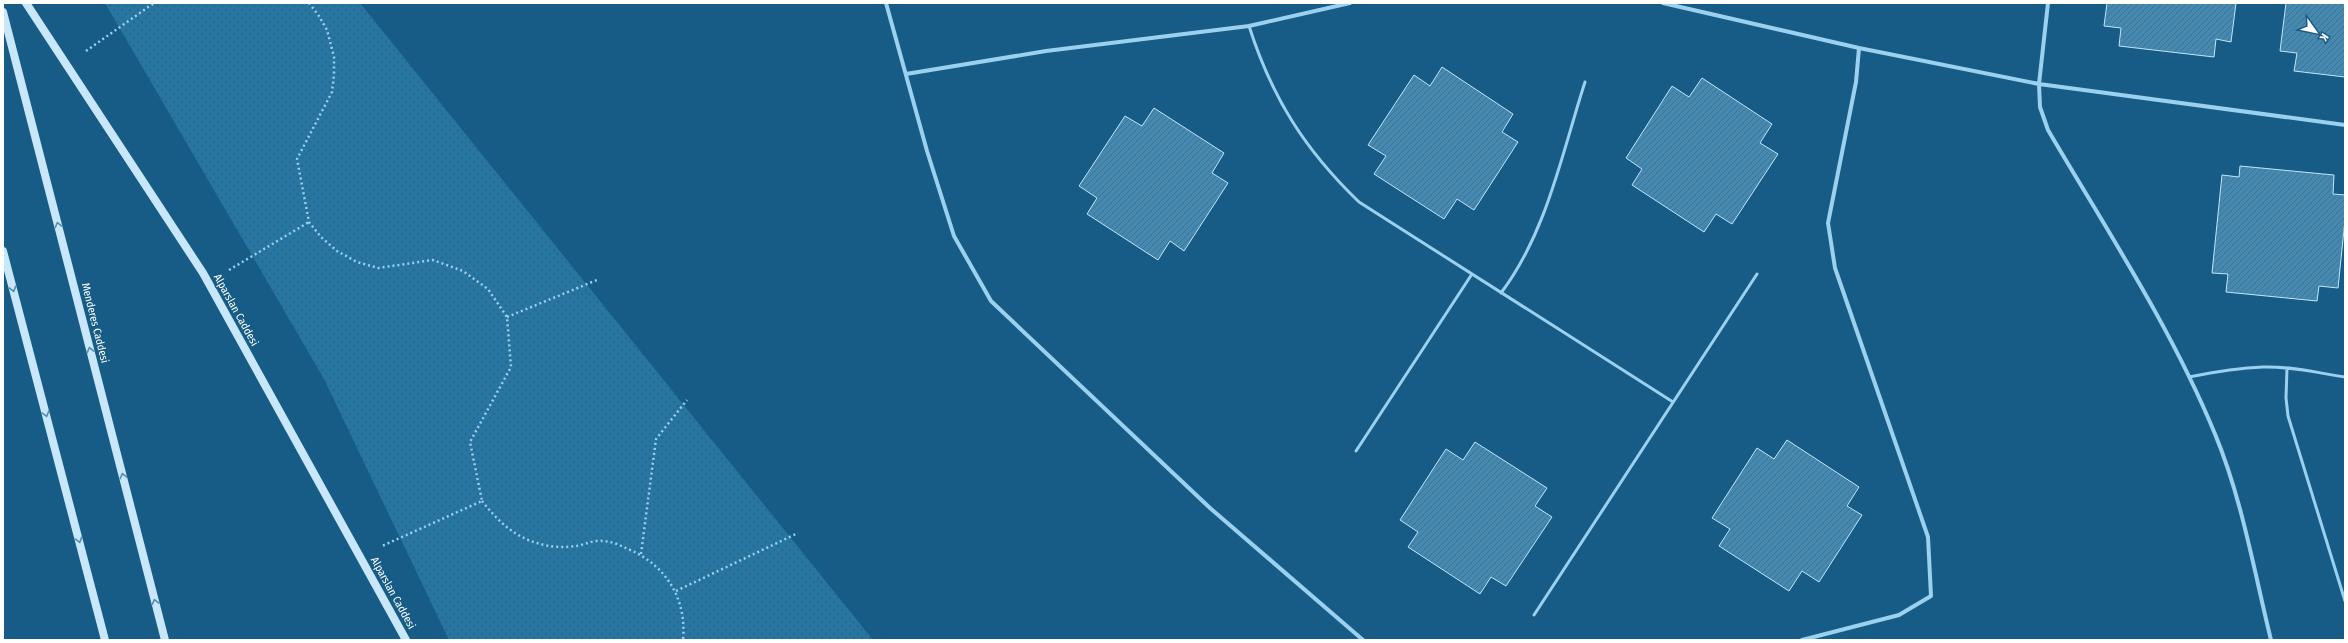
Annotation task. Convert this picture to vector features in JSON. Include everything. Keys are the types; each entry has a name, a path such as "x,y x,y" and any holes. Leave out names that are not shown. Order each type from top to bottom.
{"main road":[{"name":"Alparslan Caddesi","path":"26,3 208,282 406,640"},
{"name":"Menderes Caddesi","path":"3,12 165,640"},
{"path":"3,251 105,640"}],"street":[{"path":"886,3 927,152 954,236 991,301 1210,508 1363,640"},
{"path":"906,74 1046,52 1249,26 1350,3"},
{"path":"1663,3 1859,48 2039,84 2345,125"},
{"path":"2048,3 2039,84 2040,107 2048,130 2162,325 2190,377 2215,434 2236,494 2270,640"},
{"path":"1802,640 1898,615 1931,596 1928,537 1835,268 1828,223 1856,82 1859,48"}],"lane":[{"path":"1249,26 1259,57 1287,115 1308,147 1332,176 1359,202 1673,402"},
{"path":"1501,293 1523,260 1539,225 1585,82"},
{"path":"1356,451 1472,274"},
{"path":"1534,615 1757,274"},
{"path":"2190,377 2240,368 2287,368 2345,377"},
{"path":"2287,368 2286,398 2288,416 2345,601"}],"path":[{"path":"66,64 154,3"},
{"path":"309,3 319,16 326,30 334,57 332,92 297,159 309,222 320,237 337,251 357,262 378,268 433,260 463,271 488,289 507,317 511,367 470,442 482,501 498,520 517,534 536,543 556,547 576,546 596,541 612,542 641,554 666,576 676,591 682,609 683,640"},
{"path":"208,282 309,222"},
{"path":"507,317 597,280"},
{"path":"641,554 656,440 687,400"},
{"path":"359,555 482,501"},
{"path":"676,591 798,533"}],"shaded area":[{"path":"105,3 360,3 873,640 449,640 324,379"}],"building":[{"path":"2107,3 2236,3 2231,42 2216,39 2214,57 2119,46 2121,28 2104,26"},
{"path":"2286,3 2345,3 2345,77 2294,71 2297,53 2280,51"},
{"path":"1442,67 1513,114 1502,132 1518,142 1474,210 1457,199 1444,219 1374,174 1386,156 1368,145 1414,75 1430,86"},
{"path":"1702,78 1772,124 1760,143 1778,154 1732,224 1716,214 1704,232 1632,185 1642,169 1626,158 1672,86 1689,97"},
{"path":"1154,108 1224,153 1212,173 1228,183 1184,251 1170,241 1158,260 1087,214 1097,198 1079,186 1125,116 1142,126"},
{"path":"2240,166 2334,175 2333,194 2345,195 2345,220 2338,288 2319,286 2317,301 2226,292 2228,274 2212,273 2222,175 2239,177"},
{"path":"1787,440 1859,487 1847,506 1862,515 1819,582 1802,571 1789,591 1719,546 1730,529 1712,518 1757,448 1774,459"},
{"path":"1475,442 1547,488 1535,506 1552,517 1506,586 1491,577 1480,594 1408,547 1418,532 1400,520 1446,449 1463,460"}]}
